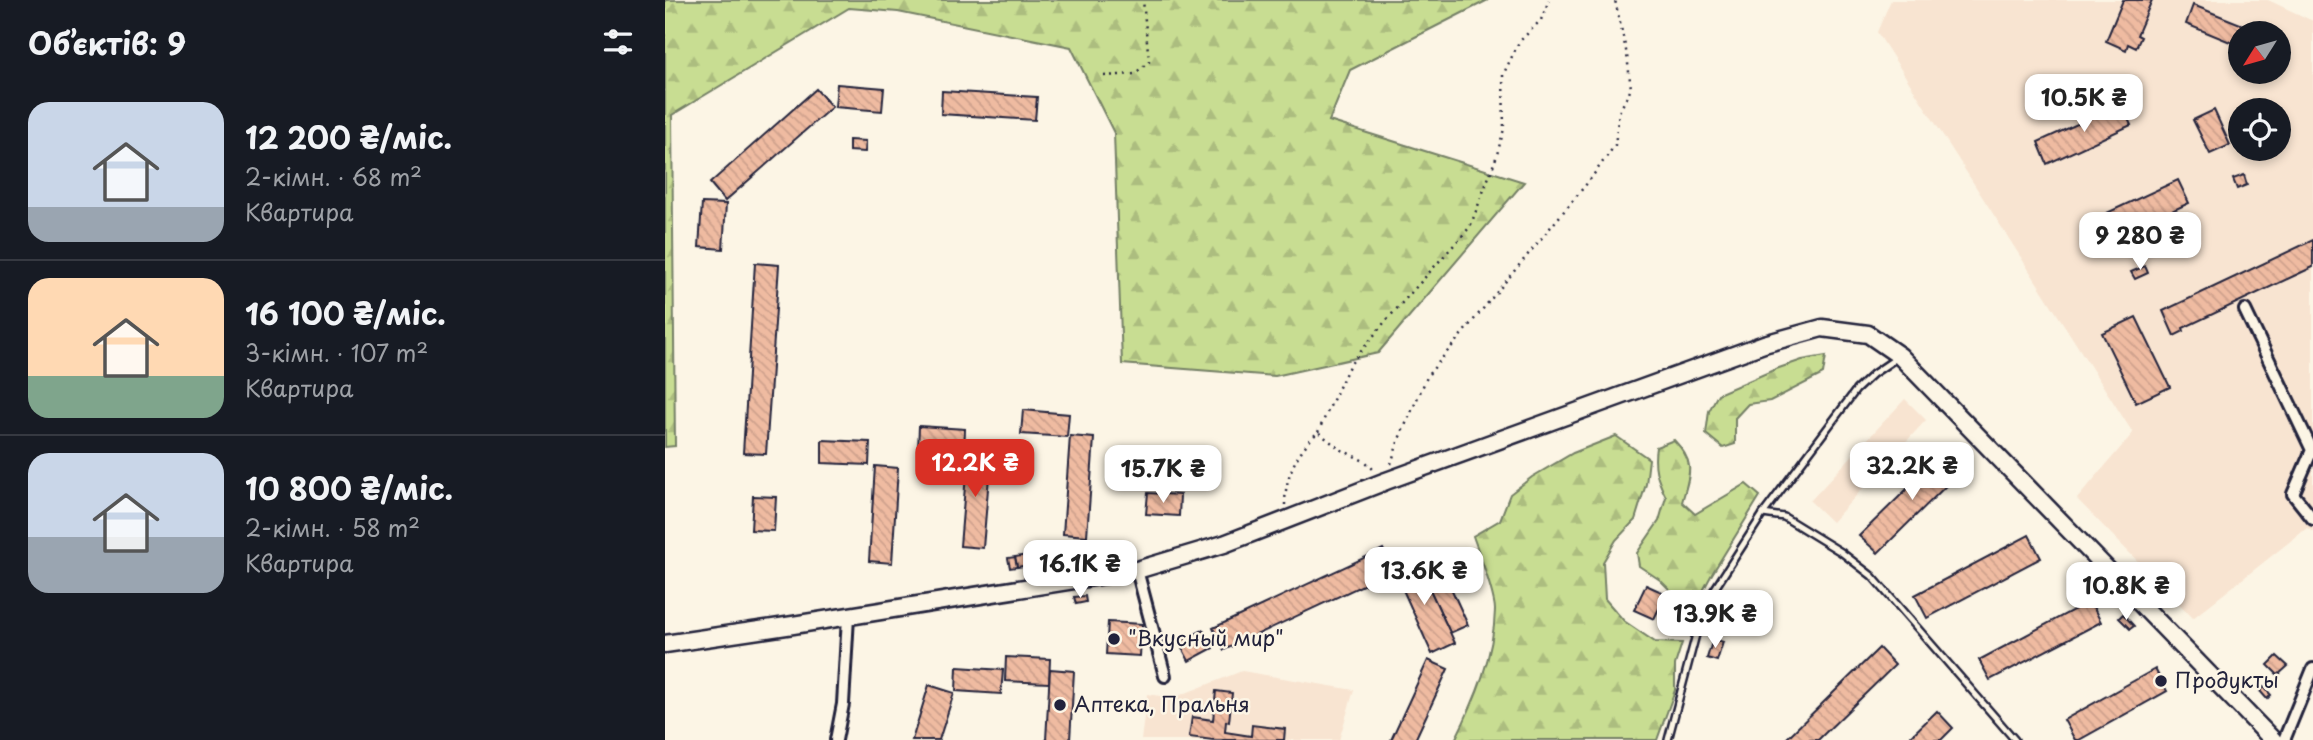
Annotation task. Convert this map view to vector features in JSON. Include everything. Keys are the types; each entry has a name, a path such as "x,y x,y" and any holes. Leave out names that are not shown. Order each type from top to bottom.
{"street":[{"path":"2245,310 2312,450 2293,494 2313,519"},
{"path":"665,644 1137,570 1224,544 1386,481 1764,344 1822,328 1868,334 1900,356 2273,740"},
{"path":"1137,570 1165,676"},
{"path":"836,740 843,704 848,617"},
{"path":"2284,740 2313,669"}],"lane":[{"path":"1668,740 1698,627 1712,593 1763,514 1856,390 1873,374 1900,356"},
{"path":"1763,514 1784,517 1841,552 1872,576 2015,740"}],"path":[{"path":"1104,76 1134,74 1149,62 1143,0"},
{"path":"1285,521 1285,489 1292,465 1305,444 1318,432 1349,366 1470,227 1496,158 1504,128 1503,75 1520,42 1541,20 1549,0"},
{"path":"1318,432 1340,449 1366,462 1386,481 1399,439 1428,375 1589,181 1615,145 1619,112 1631,89 1615,0"}],"shaded area":[{"path":"1891,0 2268,0 2313,21 2313,532 2307,528 2193,618 2077,499 2133,433 1877,32"},
{"path":"1905,399 1926,420 1832,522 1810,501"},
{"path":"1242,671 1354,690 1339,740 1141,740 1147,694 1173,698"}],"green space":[{"path":"665,0 1488,0 1350,70 1329,121 1524,182 1378,353 1275,376 1122,364 1114,133 1071,47 898,12 849,8 672,115 675,446 665,447"},
{"path":"1826,356 1823,374 1770,401 1748,404 1735,418 1735,444 1723,448 1706,434 1709,411 1718,394 1776,369 1802,360"},
{"path":"1616,436 1649,459 1646,484 1635,520 1616,540 1603,562 1605,599 1624,621 1655,642 1682,643 1675,665 1675,690 1657,740 1455,740 1482,677 1494,627 1492,594 1473,536 1500,520 1510,494 1532,477 1573,453"},
{"path":"1674,440 1686,455 1689,469 1682,502 1695,514 1746,484 1760,496 1690,615 1674,611 1673,593 1639,566 1637,553 1659,521 1666,497 1657,473 1656,447"}],"building":[{"path":"2123,0 2152,0 2137,35 2141,37 2136,48 2128,44 2126,50 2106,41"},
{"path":"2193,5 2233,21 2228,21 2228,41 2186,24"},
{"path":"837,84 884,88 882,111 835,107"},
{"path":"816,89 832,107 725,201 710,183"},
{"path":"942,91 1037,97 1035,120 941,114"},
{"path":"2121,104 2131,125 2047,164 2038,142"},
{"path":"2214,110 2228,146 2210,154 2193,120"},
{"path":"849,140 866,141 865,152 849,151"},
{"path":"2244,175 2247,185 2237,189 2233,179"},
{"path":"2178,180 2189,203 2105,242 2094,219"},
{"path":"702,203 726,204 723,249 699,247"},
{"path":"2313,240 2313,267 2183,328 2184,331 2174,336 2163,311"},
{"path":"755,263 779,265 766,454 743,453"},
{"path":"2145,266 2148,273 2135,279 2131,272"},
{"path":"2136,317 2170,387 2136,403 2102,333"},
{"path":"1023,410 1069,414 1067,437 1021,434"},
{"path":"919,426 965,429 964,453 918,450"},
{"path":"1070,436 1094,438 1087,536 1063,534"},
{"path":"822,440 870,442 869,465 822,463"},
{"path":"1947,450 1965,467 1878,553 1859,536"},
{"path":"968,451 991,453 983,548 960,546"},
{"path":"875,466 898,468 892,563 869,561"},
{"path":"1148,493 1180,495 1179,516 1146,514"},
{"path":"753,496 776,497 774,531 751,530"},
{"path":"2029,535 2041,558 1927,618 1915,595"},
{"path":"1383,549 1393,571 1224,650 1213,628"},
{"path":"1434,551 1468,625 1450,633 1416,560"},
{"path":"1034,554 1036,564 1017,567 1015,557"},
{"path":"1015,557 1017,567 1010,568 1008,558"},
{"path":"1416,560 1455,643 1432,654 1394,570"},
{"path":"1646,585 1666,594 1654,619 1634,610"},
{"path":"1085,596 1086,602 1076,604 1074,597"},
{"path":"2090,601 2101,622 1990,680 1979,660"},
{"path":"2123,614 2134,626 2130,629 2119,618"},
{"path":"1108,622 1142,624 1140,656 1106,654"},
{"path":"1203,630 1213,648 1189,661 1179,642"},
{"path":"1713,639 1723,642 1717,661 1707,658"},
{"path":"1879,648 1895,665 1818,740 1785,740"},
{"path":"2277,656 2288,666 2278,675 2268,665"},
{"path":"1006,657 1050,659 1049,683 1005,681"},
{"path":"1428,660 1448,669 1415,740 1391,740"},
{"path":"957,667 1003,670 1001,694 956,691"},
{"name":"Аптека, Пральня","path":"1050,669 1074,671 1070,740 1046,740"},
{"path":"2155,669 2167,691 2075,740 2064,720"},
{"path":"929,685 954,693 939,740 912,740"},
{"path":"2264,687 2271,695 2267,699 2260,691"},
{"path":"1216,691 1232,693 1229,722 1226,721 1225,732 1251,736 1252,725 1285,729 1284,740 1213,740 1189,737 1192,717 1213,720"},
{"path":"1937,711 1953,728 1941,740 1907,740"}],"place":[{"name":"\"Вкусный мир\"","path":"1114,639"},
{"name":"Продукты","path":"2161,681"},
{"name":"Аптека, Пральня","path":"1060,705"}]}
